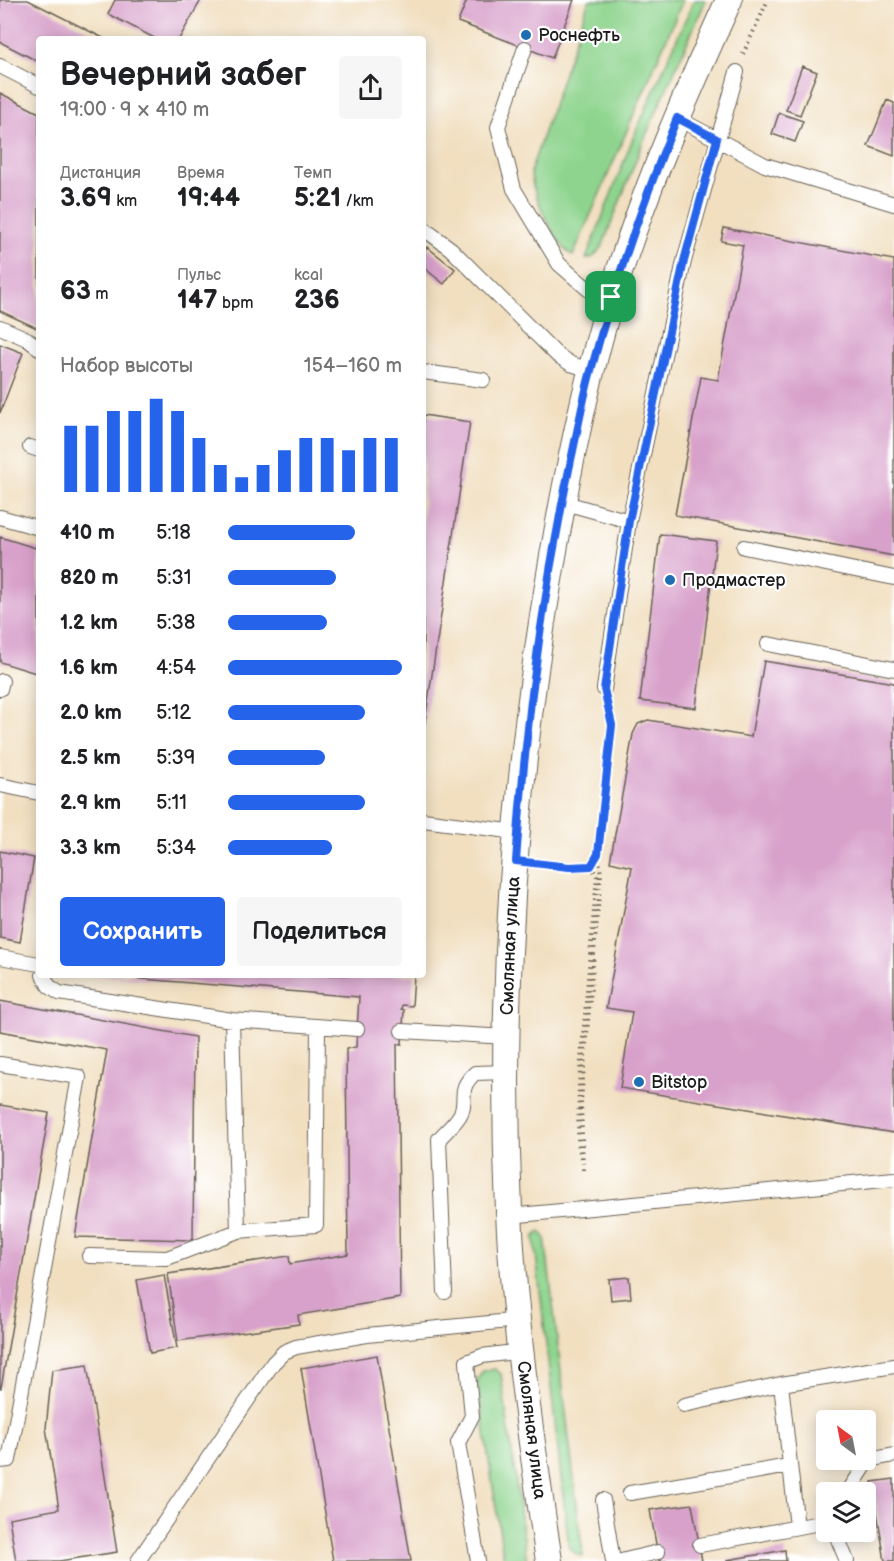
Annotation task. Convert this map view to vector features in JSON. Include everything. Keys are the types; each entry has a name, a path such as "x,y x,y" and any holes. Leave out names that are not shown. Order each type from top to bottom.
{"street":[{"name":"Смоляная улица","path":"549,1561 530,1431 509,1216 507,1037 516,861 529,709 562,502 591,370 611,297 633,231 677,118 729,0"}],"lane":[{"path":"525,48 498,127 514,189 559,264 589,290 611,297"},
{"path":"0,66 36,84"},
{"path":"604,689 629,521 684,261 736,72"},
{"path":"677,118 765,165 894,204"},
{"path":"426,230 451,249 557,355 571,364 591,370"},
{"path":"0,327 27,339 36,346"},
{"path":"426,372 483,380"},
{"path":"562,502 629,521"},
{"path":"0,517 36,527"},
{"path":"744,547 894,578"},
{"path":"768,644 894,669"},
{"path":"0,785 36,792"},
{"path":"426,820 518,832"},
{"path":"0,957 36,963"},
{"path":"45,978 49,986 59,993 232,1020 357,1029"},
{"path":"232,1020 238,1231"},
{"path":"89,1256 167,1258 238,1231 316,1225 318,1027"},
{"path":"402,1031 507,1037"},
{"path":"0,1064 79,1077 9,1460 0,1461"},
{"path":"444,1292 439,1139 461,1112 462,1089 467,1080 475,1073 506,1072"},
{"path":"509,1216 894,1179"},
{"path":"138,1561 273,1363 284,1352 297,1347 367,1335 519,1320"},
{"path":"478,1561 458,1443 472,1416 467,1362 482,1356 522,1351"},
{"path":"684,1405 780,1384 894,1366"},
{"path":"780,1384 797,1527"},
{"path":"855,1482 869,1460 894,1455"},
{"path":"630,1493 789,1466"},
{"path":"603,1500 613,1561"},
{"path":"700,1545 816,1524"},
{"path":"839,1542 847,1561"},
{"path":"621,1561 658,1552"}],"path":[{"path":"736,72 768,0"},
{"path":"591,866 597,876 579,1088 578,1142 583,1170 581,1101 601,874 598,854 612,725 604,689"},
{"path":"591,866 598,854"},
{"path":"516,861 569,867 591,866"}],"green space":[{"path":"589,0 683,0 573,256 559,241 545,217 535,191 531,170"},
{"path":"694,0 706,0 643,142 602,247 593,257 586,259 633,138"},
{"path":"540,1232 545,1237 583,1556 569,1548 534,1237"},
{"path":"495,1369 501,1374 527,1561 504,1561 477,1380 483,1371"}],"building":[{"path":"0,0 28,0 99,36 36,36 36,60 0,42"},
{"path":"115,0 201,0 181,36 150,36 108,14"},
{"name":"Роснефть","path":"467,0 574,0 552,58 458,22"},
{"path":"802,66 817,72 800,115 786,110"},
{"path":"0,93 36,111 36,328 0,311"},
{"path":"887,100 894,103 894,156 868,146"},
{"path":"779,113 803,121 795,142 772,134"},
{"path":"724,228 894,260 894,556 675,515 701,377 718,380 743,245 721,241"},
{"path":"426,248 455,269 444,284 426,269"},
{"path":"0,344 23,353 0,413"},
{"path":"426,415 470,422 426,715"},
{"path":"660,534 716,541 696,708 640,701"},
{"path":"0,537 36,548 36,673 0,662"},
{"path":"764,661 894,683 894,1133 620,1088 632,1012 606,1008 632,867 610,862 633,734 638,724 648,720 751,737"},
{"path":"0,851 34,858 20,942 0,938"},
{"path":"130,978 414,978 412,1006 402,1005 401,1009 404,1010 402,1044 397,1044 400,1298 298,1315 299,1324 178,1341 168,1274 289,1256 290,1264 348,1254 346,1049 356,1047 359,997"},
{"path":"0,1001 195,1037 193,1240 75,1237 107,1050 0,1031"},
{"path":"0,1105 49,1113 1,1388 0,1388"},
{"path":"164,1275 177,1348 150,1353 137,1280"},
{"path":"629,1277 631,1298 611,1300 609,1279"},
{"path":"377,1355 411,1561 333,1561 301,1368"},
{"path":"87,1365 117,1552 59,1561 16,1561 9,1518 59,1509 46,1428 52,1370"},
{"path":"894,1479 894,1561 885,1561 876,1506 876,1482 872,1482"},
{"path":"692,1504 702,1561 659,1561 650,1510"},
{"path":"785,1550 786,1561 727,1561 727,1560"}],"place":[{"name":"Роснефть","path":"526,35"},
{"name":"Продмастер","path":"670,580"},
{"name":"Bitstop","path":"639,1082"}],"route":[{"path":"677,118 717,139 684,261 629,521 604,689 612,725 598,854 591,866 569,867 516,861 529,709 542,617 562,502 591,370 611,297 658,163 677,118"}]}
